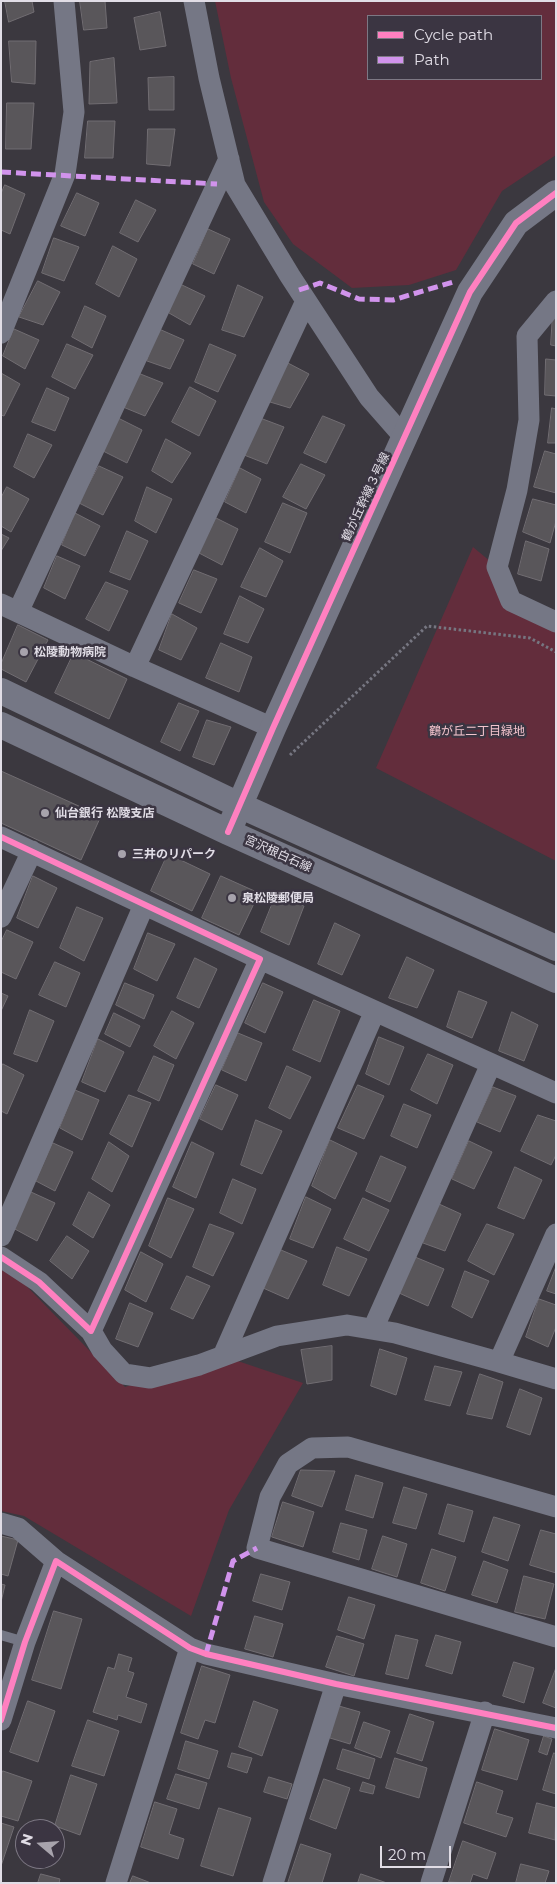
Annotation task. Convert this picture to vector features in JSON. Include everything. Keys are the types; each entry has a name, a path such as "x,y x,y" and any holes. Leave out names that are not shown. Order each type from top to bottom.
{"street":[{"path":"1,333 65,174 74,112 64,1"},
{"path":"194,1 209,78 235,185 306,301 369,397 405,438"},
{"path":"229,158 10,608 135,667 272,728"},
{"name":"鶴が丘幹線３号線","path":"228,832 272,728 470,292 516,223 556,193"},
{"path":"556,300 528,336 529,420 517,490 497,567 511,601 556,622"},
{"path":"135,667 306,301"},
{"path":"2,729 10,695 239,805 556,948"},
{"name":"宮沢根白石線","path":"2,729 556,980"},
{"path":"1,837 260,959 556,1093"},
{"path":"1,917 32,851"},
{"path":"1,1236 144,905"},
{"path":"91,1331 260,959"},
{"path":"223,1356 375,1011"},
{"path":"373,1329 491,1064"},
{"path":"499,1362 555,1236"},
{"path":"1,1257 39,1282 91,1331 102,1350 124,1374 150,1378 199,1365 277,1336 347,1325 395,1333 556,1380"},
{"path":"556,1507 348,1447 312,1448 288,1464 270,1497 256,1548 556,1637"},
{"path":"1,1523 18,1528 56,1560 190,1648 206,1654 336,1684 485,1712 556,1728"},
{"path":"1,1720 25,1642 56,1560"},
{"path":"116,1883 190,1648"},
{"path":"272,1883 336,1684"},
{"path":"431,1883 485,1712"}],"lane":[{"path":"1,1635 25,1642"}],"path":[{"path":"284,761 427,626 530,638 556,652"}],"green space":[{"path":"215,1 556,1 556,155 502,191 456,270 409,285 352,288 293,244 264,202 231,78"},
{"name":"鶴が丘二丁目緑地","path":"473,547 497,567 511,601 556,622 556,861 376,768"},
{"path":"1,1260 125,1387 223,1356 303,1383 229,1510 191,1616 24,1516 1,1511"}],"building":[{"path":"5,1 32,1 34,12 9,22"},
{"path":"80,1 105,1 107,28 84,30"},
{"path":"160,12 166,46 140,50 134,18"},
{"path":"9,41 36,41 35,84 12,82"},
{"path":"114,58 117,103 89,104 90,62"},
{"path":"174,77 174,110 149,110 148,78"},
{"path":"7,103 34,103 31,149 6,149"},
{"path":"88,121 115,121 113,158 85,158"},
{"path":"148,129 175,129 170,166 147,164"},
{"path":"5,185 25,194 10,234 1,230 1,194"},
{"path":"77,193 99,203 85,236 61,226"},
{"path":"136,200 156,210 138,242 120,233"},
{"path":"208,229 230,239 214,274 193,264"},
{"path":"54,238 79,247 64,281 42,273"},
{"path":"113,246 137,259 119,297 96,284"},
{"path":"38,281 60,292 43,325 19,317"},
{"path":"180,284 205,296 190,325 169,313"},
{"path":"238,285 263,297 244,337 222,330"},
{"path":"85,306 106,316 92,348 72,337"},
{"path":"553,313 556,314 556,346 551,345"},
{"path":"14,329 39,340 25,369 3,356"},
{"path":"159,329 184,340 170,369 147,361"},
{"path":"67,344 93,355 75,389 52,377"},
{"path":"210,344 236,355 218,392 195,382"},
{"path":"546,359 556,360 556,396 545,395"},
{"path":"286,362 309,374 290,408 270,402"},
{"path":"1,373 20,384 4,416 1,415"},
{"path":"138,373 163,383 145,416 123,407"},
{"path":"190,387 216,401 199,436 172,422"},
{"path":"47,388 69,398 55,431 32,422"},
{"path":"552,408 556,409 556,443 548,443"},
{"path":"323,416 345,425 326,463 304,453"},
{"path":"118,418 142,430 127,463 101,450"},
{"path":"260,418 284,427 267,464 244,455"},
{"path":"28,434 52,445 34,478 14,467"},
{"path":"166,439 191,453 172,483 152,471"},
{"path":"545,451 556,454 556,493 534,487"},
{"path":"301,464 325,475 306,509 283,497"},
{"path":"99,466 123,477 103,515 79,503"},
{"path":"240,468 261,479 246,513 225,502"},
{"path":"7,487 29,499 11,532 1,526 1,498"},
{"path":"147,487 172,499 156,533 135,521"},
{"path":"533,499 556,505 556,521 550,543 523,532"},
{"path":"283,503 307,513 290,553 265,542"},
{"path":"75,513 100,526 85,556 62,545"},
{"path":"216,518 238,529 222,565 199,553"},
{"path":"127,531 148,541 130,580 110,572"},
{"path":"1,534 9,538 1,551"},
{"path":"526,541 549,549 541,581 518,574"},
{"path":"260,548 283,561 266,597 241,587"},
{"path":"57,556 80,566 65,599 44,588"},
{"path":"194,570 217,579 201,613 179,603"},
{"path":"106,582 128,591 109,631 86,619"},
{"path":"240,596 264,609 248,643 224,634"},
{"path":"172,614 197,628 181,660 159,650"},
{"name":"松陵動物病院","path":"18,625 48,640 26,682 1,669 1,664"},
{"path":"221,643 252,657 239,692 206,678"},
{"path":"74,653 127,679 109,719 55,693"},
{"path":"179,703 199,711 180,751 161,742"},
{"path":"207,720 231,727 214,765 193,757"},
{"path":"1,771 101,816 81,860 1,823"},
{"path":"168,854 210,874 192,911 151,891"},
{"path":"33,876 57,888 38,928 17,918"},
{"path":"221,876 259,893 239,935 202,918"},
{"path":"276,895 304,906 289,945 261,932"},
{"path":"77,907 103,918 84,961 60,948"},
{"path":"335,923 360,935 342,975 318,964"},
{"path":"7,930 33,942 16,979 1,972 1,942"},
{"path":"148,933 175,944 157,981 134,969"},
{"path":"407,957 434,970 417,1008 389,998"},
{"path":"195,958 217,969 199,1008 177,998"},
{"path":"55,962 80,973 66,1007 39,995"},
{"path":"125,983 154,995 144,1019 116,1005"},
{"path":"263,983 283,992 265,1033 245,1023"},
{"path":"459,991 487,1002 472,1038 447,1027"},
{"path":"1,993 8,996 1,1011"},
{"path":"314,1000 340,1011 320,1062 293,1050"},
{"path":"30,1010 54,1021 37,1062 14,1054"},
{"path":"172,1011 194,1023 176,1059 154,1046"},
{"path":"512,1012 538,1025 524,1061 499,1051"},
{"path":"114,1013 140,1026 130,1047 105,1034"},
{"path":"238,1033 262,1043 246,1081 222,1070"},
{"path":"379,1037 404,1047 389,1085 366,1074"},
{"path":"98,1039 124,1052 105,1092 82,1082"},
{"path":"428,1054 453,1065 437,1104 411,1090"},
{"path":"154,1056 174,1065 159,1101 138,1091"},
{"path":"3,1064 24,1075 7,1114 1,1111 1,1068"},
{"path":"287,1066 311,1077 290,1119 269,1108"},
{"path":"216,1085 238,1095 222,1130 200,1119"},
{"path":"358,1085 384,1096 364,1139 338,1128"},
{"path":"493,1087 516,1096 500,1132 477,1122"},
{"path":"75,1090 99,1100 82,1140 60,1128"},
{"path":"129,1095 151,1103 132,1147 110,1134"},
{"path":"404,1104 431,1115 417,1148 391,1136"},
{"path":"538,1115 556,1121 556,1155 551,1165 521,1151"},
{"path":"256,1120 282,1131 262,1174 241,1165"},
{"path":"330,1140 357,1153 335,1199 312,1186"},
{"path":"469,1141 492,1152 474,1189 452,1179"},
{"path":"109,1142 129,1156 112,1192 92,1179"},
{"path":"192,1142 214,1153 196,1198 173,1187"},
{"path":"53,1143 73,1152 55,1191 36,1181"},
{"path":"381,1156 406,1167 390,1202 366,1191"},
{"path":"515,1167 542,1180 524,1219 498,1208"},
{"path":"233,1179 256,1189 242,1224 220,1213"},
{"path":"31,1192 55,1203 37,1241 13,1228"},
{"path":"89,1192 110,1205 93,1238 73,1225"},
{"path":"306,1197 331,1209 313,1248 290,1239"},
{"path":"168,1198 194,1209 171,1258 149,1246"},
{"path":"363,1198 389,1210 369,1251 344,1239"},
{"path":"439,1204 461,1214 445,1251 423,1243"},
{"path":"210,1224 234,1233 213,1276 193,1267"},
{"path":"487,1224 514,1234 494,1275 468,1261"},
{"path":"67,1236 89,1251 72,1279 50,1261"},
{"path":"337,1247 367,1259 349,1296 323,1285"},
{"path":"281,1250 307,1261 288,1299 263,1288"},
{"path":"141,1252 163,1264 146,1302 125,1290"},
{"path":"415,1257 444,1269 428,1306 399,1293"},
{"path":"556,1267 556,1294 547,1291"},
{"path":"465,1271 489,1281 472,1318 452,1307"},
{"path":"187,1276 210,1286 193,1319 171,1309"},
{"path":"539,1299 556,1305 556,1327 548,1347 526,1337"},
{"path":"130,1303 153,1313 138,1347 116,1339"},
{"path":"332,1346 332,1380 307,1384 301,1350"},
{"path":"380,1349 407,1358 396,1395 371,1386"},
{"path":"435,1366 462,1372 450,1406 425,1400"},
{"path":"480,1374 503,1382 492,1419 467,1414"},
{"path":"520,1389 542,1398 530,1435 507,1427"},
{"path":"301,1470 335,1471 322,1507 292,1496"},
{"path":"356,1475 383,1483 373,1518 346,1510"},
{"path":"404,1487 427,1494 416,1529 393,1523"},
{"path":"283,1502 314,1512 303,1547 272,1537"},
{"path":"448,1504 473,1511 464,1542 439,1534"},
{"path":"494,1517 520,1525 508,1561 482,1552"},
{"path":"341,1523 367,1530 359,1560 333,1552"},
{"path":"541,1530 556,1534 556,1573 530,1565"},
{"path":"1,1536 18,1540 8,1576 1,1574"},
{"path":"383,1536 407,1544 397,1577 372,1569"},
{"path":"432,1549 456,1557 445,1591 421,1583"},
{"path":"484,1561 508,1570 497,1603 472,1595"},
{"path":"261,1574 290,1582 282,1610 253,1601"},
{"path":"524,1576 554,1584 545,1619 515,1612"},
{"path":"1,1584 5,1585 1,1602"},
{"path":"349,1597 375,1605 364,1639 338,1630"},
{"path":"54,1611 82,1619 61,1689 32,1680"},
{"path":"255,1616 283,1624 273,1657 245,1649"},
{"path":"396,1635 418,1640 408,1679 386,1674"},
{"path":"436,1635 461,1642 452,1674 426,1666"},
{"path":"337,1636 364,1644 354,1676 326,1667"},
{"path":"119,1654 132,1658 128,1671 134,1673 126,1697 147,1704 141,1723 118,1715 117,1720 93,1712 108,1667 114,1669"},
{"path":"514,1662 534,1668 524,1703 503,1696"},
{"path":"202,1666 230,1675 215,1723 205,1720 198,1739 181,1733"},
{"path":"556,1668 556,1708 543,1703"},
{"path":"28,1701 55,1711 38,1762 10,1752"},
{"path":"254,1701 278,1710 262,1756 239,1747"},
{"path":"339,1706 360,1712 350,1744 330,1738"},
{"path":"410,1714 434,1722 422,1761 397,1753"},
{"path":"88,1720 119,1731 104,1776 72,1766"},
{"path":"364,1722 390,1731 381,1758 355,1748"},
{"path":"495,1729 529,1740 517,1780 482,1770"},
{"path":"544,1736 552,1739 547,1755 539,1752"},
{"path":"186,1741 218,1751 209,1779 178,1769"},
{"path":"343,1749 375,1759 369,1779 337,1769"},
{"path":"232,1753 252,1758 247,1773 228,1767"},
{"path":"554,1753 556,1754 556,1794 543,1790"},
{"path":"395,1758 427,1768 419,1798 386,1788"},
{"path":"3,1771 32,1781 19,1819 15,1820 1,1816 1,1776"},
{"path":"176,1774 207,1783 199,1809 167,1799"},
{"path":"71,1775 97,1784 80,1835 65,1830 65,1819 57,1819"},
{"path":"269,1777 292,1784 287,1799 264,1792"},
{"path":"324,1779 350,1788 336,1829 310,1819"},
{"path":"363,1782 375,1786 373,1794 360,1791"},
{"path":"477,1782 503,1791 496,1813 513,1818 506,1837 464,1823"},
{"path":"155,1802 177,1809 169,1834 184,1839 178,1859 141,1847"},
{"path":"537,1803 556,1808 555,1840 529,1833"},
{"path":"219,1808 251,1818 233,1876 201,1866"},
{"path":"1,1823 14,1827 1,1866"},
{"path":"463,1841 496,1853 487,1879 473,1874 470,1883 449,1882"},
{"path":"301,1844 331,1854 322,1883 288,1883"},
{"path":"521,1864 549,1871 545,1883 516,1883"},
{"path":"41,1874 60,1879 59,1883 38,1883"},
{"path":"361,1874 387,1883 358,1883"},
{"path":"133,1876 151,1883 130,1883"}],"marked path":[{"path":"1,172 217,184"},
{"path":"299,290 320,283 359,299 393,300 453,282"},
{"path":"206,1654 233,1561 257,1548"}],"cycle path":[{"path":"228,832 470,292 516,223 556,193"},
{"path":"1,837 260,959 91,1331 39,1282 1,1257"},
{"path":"1,1720 25,1642 56,1561 190,1648 206,1654 336,1684 556,1728"}],"place":[{"name":"松陵動物病院","path":"24,652"},
{"name":"仙台銀行 松陵支店","path":"45,813"},
{"name":"三井のリパーク","path":"122,854"},
{"name":"泉松陵郵便局","path":"232,898"}]}
